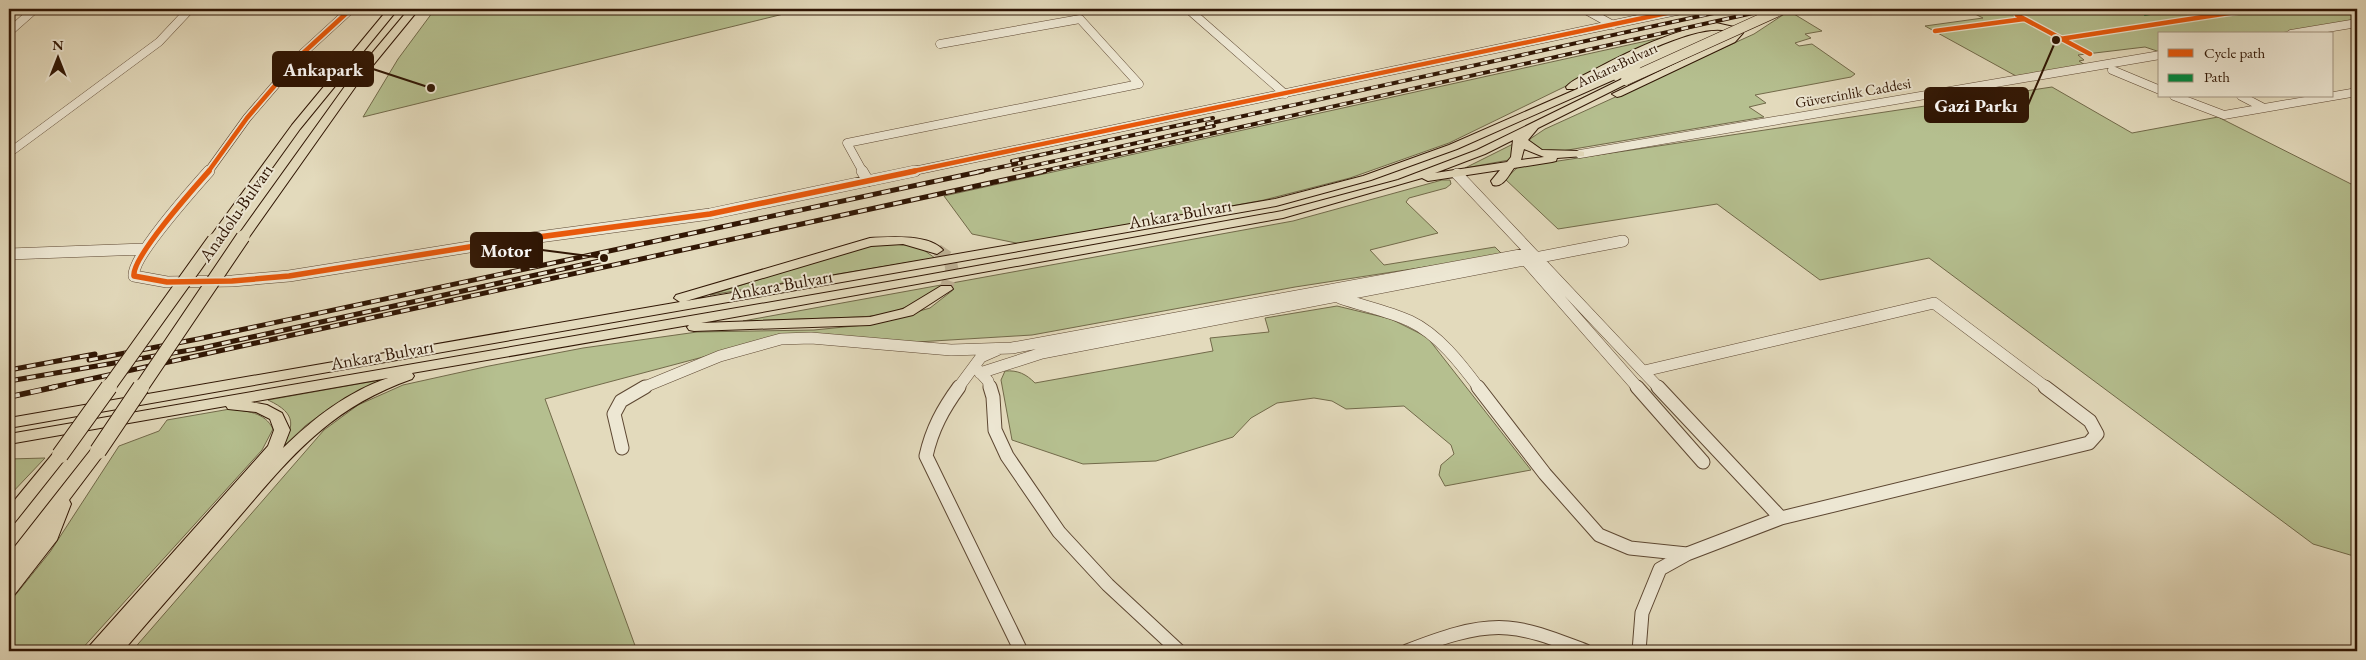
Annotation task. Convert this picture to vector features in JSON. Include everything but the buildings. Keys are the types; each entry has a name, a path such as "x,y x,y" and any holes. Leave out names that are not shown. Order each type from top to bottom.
{"main road":[{"name":"Anadolu Bulvarı","path":"9,518 60,455 296,126 393,9"},
{"name":"Anadolu Bulvarı","path":"9,566 98,451 243,237 352,84 414,9"},
{"name":"Ankara Bulvarı","path":"1547,121 1621,77 1760,9"},
{"name":"Ankara Bulvarı","path":"9,423 1276,202 1367,178 1453,147 1782,9"},
{"path":"2347,9 2357,13"},
{"name":"Ankara Bulvarı","path":"9,438 916,281 1283,214 1402,182 1481,152 1547,121 1602,101 1732,40 1738,33 1726,27 1715,26 1680,35 1588,76 1519,118"},
{"path":"1497,183 1496,181 1508,166 1517,158 1520,140 1547,121"},
{"path":"1525,135 1522,140 1524,144 1539,152 1580,154"},
{"path":"1402,182 1580,154"},
{"path":"439,347 508,330 670,301 870,242 893,240 912,242 937,250"},
{"path":"112,651 305,433 328,415 364,394 404,377 544,351 583,338 713,326 870,321 908,312 946,289"},
{"path":"94,651 275,448 282,430 277,416 266,409 255,406 185,408"},
{"path":"9,509 35,487"},
{"path":"9,589 51,536 70,488"}],"street":[{"path":"9,32 35,9"},
{"path":"9,152 159,42 190,9"},
{"path":"351,9 302,54 247,118 219,158 144,249 133,270 134,276 167,282 232,281 289,276 494,242 710,214 1686,9"},
{"path":"1188,9 1285,94"},
{"path":"1584,9 1612,25"},
{"path":"868,181 847,144 1139,84 1080,20 940,44"},
{"path":"2303,32 2357,23"},
{"name":"Güvercinlik Caddesi","path":"1580,154 2158,54"},
{"path":"2112,70 2158,89"},
{"path":"2334,96 2357,92"},
{"path":"2179,98 2224,115 2322,98"},
{"path":"2245,98 2264,108"},
{"path":"1457,174 1703,462"},
{"path":"622,448 614,414 621,401 640,389 720,356 781,339 811,338 951,350 1000,349 1623,241"},
{"path":"9,254 144,249"},
{"path":"978,370 1042,353 1338,297 1529,257"},
{"path":"1529,257 1644,371 1780,518"},
{"path":"1338,297 1410,321 1428,332 1467,372 1545,474 1599,535 1630,548 1687,554"},
{"path":"1639,651 1642,613 1660,569 1687,554 1780,518 2089,443 2097,434 2090,422 1934,303 1644,371"},
{"path":"1000,349 982,357 978,370 942,411 930,439 926,456 933,474 1021,651"},
{"path":"978,370 988,381 993,397 996,430 1007,456 1053,524 1108,585 1179,651"},
{"path":"1407,651 1432,641 1508,628 1563,642 1586,651"}],"green space":[{"path":"435,9 804,9 363,117 398,59"},
{"path":"1965,9 2339,9 2357,16 2357,21 2287,32 2158,32 2158,51 2145,47 2078,55 2084,60 2079,61 2085,65 2016,76 1925,26 1983,18"},
{"path":"1789,11 1822,31 1805,34 1811,38 1795,43 1799,46 1812,44 1855,74 1851,77 1755,95 1766,103 1749,107 1764,117 1556,152 1539,150 1529,142 1530,139 1545,129 1754,34"},
{"path":"1669,36 1449,143 1350,178 1264,200 1021,244 972,234 944,196"},
{"path":"2052,87 2132,133 2218,117 2357,187 2357,557 2313,544 1929,258 1820,280 1717,204 1558,229 1505,179 1518,167"},
{"path":"1513,144 1514,158 1465,168"},
{"path":"1442,180 1450,180 1451,184 1446,188 1409,198 1406,202 1438,233 1370,250 1384,265 1495,247 1503,255 1295,287 1032,335 917,342 782,336 545,399 637,651 132,651 324,430 358,405 403,385 583,348 697,332 814,330 874,324 930,308 953,290 939,289 911,305 888,314 862,317 743,321 1293,221"},
{"path":"891,244 918,246 935,258 710,295 861,247"},
{"path":"1337,306 1391,319 1427,337 1531,470 1445,486 1439,475 1441,465 1454,454 1451,445 1404,406 1346,409 1332,401 1314,398 1277,403 1251,418 1233,437 1156,461 1083,464 1012,440 1001,380 1005,371 1021,373 1035,383 1213,351 1210,338 1269,332 1265,318"},
{"path":"386,379 328,409 305,426 278,452 288,435 291,422 285,411 268,400"},
{"path":"230,409 255,413 270,423 273,429 262,450 80,651 9,651 9,603 50,552 119,446 159,431 167,420"},
{"path":"45,458 9,496 9,459"}],"tunnel":[{"path":"937,250 950,259 952,270 946,289"}],"railway":[{"path":"1207,124 1732,9"},
{"path":"1039,172 1771,9"},
{"path":"1012,161 1213,118"},
{"path":"1014,170 1214,126"},
{"path":"977,172 1021,163"},
{"path":"89,360 198,339 983,171"},
{"path":"49,388 1045,171"},
{"path":"9,381 202,348 604,260"},
{"path":"9,370 95,354"},
{"path":"9,397 55,387"}],"marked path":[{"path":"2144,14 2178,9"}],"cycle path":[{"path":"351,9 302,54 247,118 219,158 142,253 133,270 134,276 167,282 232,281 289,276 494,243 710,214 1686,9"},
{"path":"2060,39 2255,9"},
{"path":"2017,15 2090,54"},
{"path":"1935,31 2024,19"}],"place":[{"name":"Gazi Parkı","path":"2056,40"},
{"name":"Ankapark","path":"431,88"},
{"name":"Motor","path":"604,258"}]}
